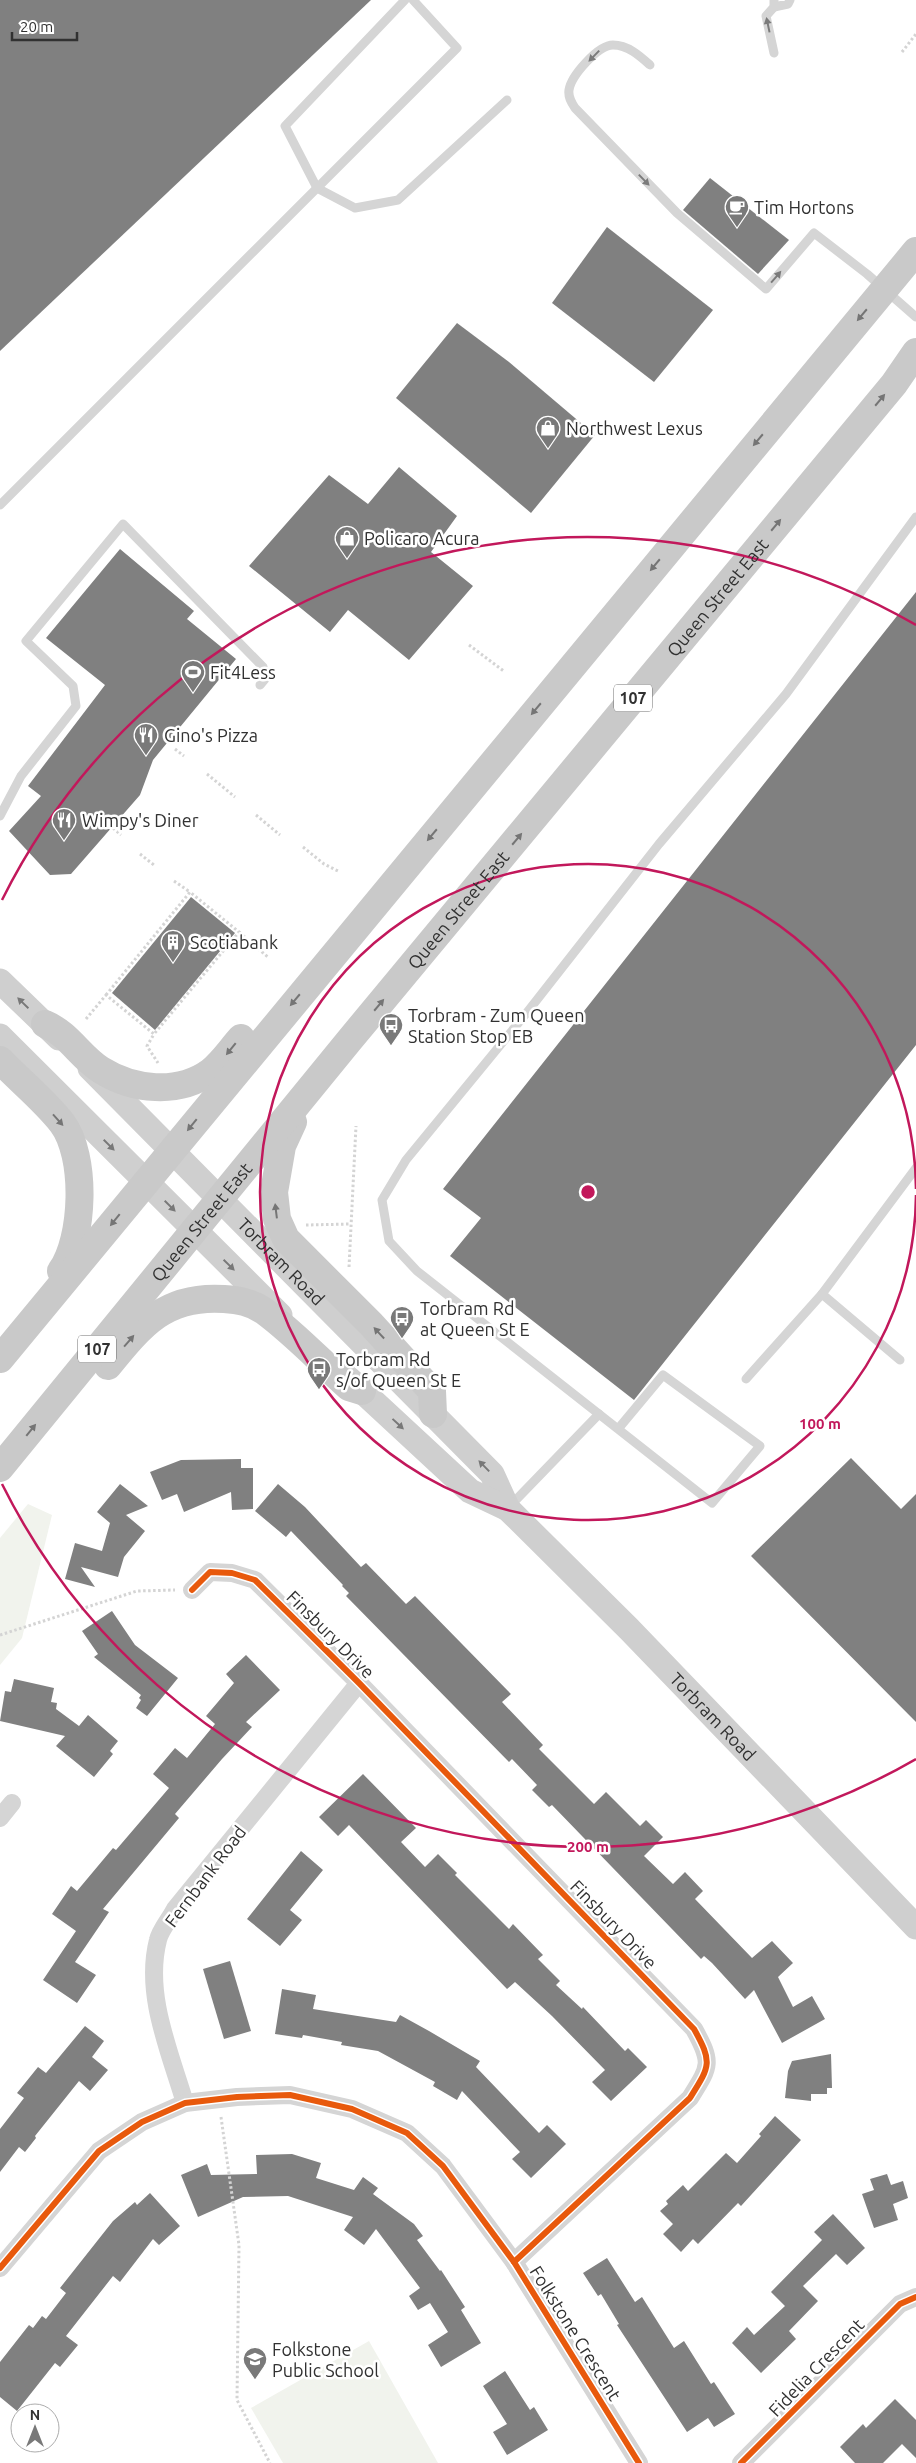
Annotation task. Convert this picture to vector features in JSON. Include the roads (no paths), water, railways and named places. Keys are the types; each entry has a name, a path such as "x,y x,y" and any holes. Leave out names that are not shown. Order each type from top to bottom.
{"main road":[{"path":"8,1350 172,1149 916,251"},
{"name":"Queen Street East","path":"0,1469 348,1042 894,384 916,352"},
{"path":"45,1024 58,1030 100,1069 131,1085 175,1087 193,1081 210,1072 302,963 327,963"},
{"name":"Torbram Road","path":"0,981 172,1149 492,1474 508,1509"},
{"name":"Torbram Road","path":"0,1036 194,1231 362,1392 470,1491 508,1509 629,1630 916,1927"},
{"path":"348,1042 341,1062 290,1126 282,1146 274,1192 277,1219 286,1239 371,1324 432,1391 433,1414"},
{"path":"0,1060 63,1124 73,1145 80,1189 77,1230 66,1264 18,1327 8,1350"},
{"path":"0,1469 26,1466 143,1324 173,1304 186,1300 214,1298 243,1300 262,1310 349,1388 362,1392"}],"street":[{"name":"Finsbury Drive","path":"192,1590 210,1572 232,1573 255,1580 359,1683 694,2029 707,2052 706,2072 690,2098 514,2262"},
{"name":"Fernbank Road","path":"185,2103 159,2015 154,1971 158,1938 175,1909 359,1683"},
{"path":"0,1818 12,1803"},
{"name":"Folkstone Crescent","path":"0,2268 99,2151 142,2122 185,2103 218,2099 290,2095 352,2109 408,2132 443,2166 514,2262 639,2463"},
{"name":"Fidelia Crescent","path":"741,2463 900,2304 916,2297"}],"lane":[{"path":"405,0 285,126 317,188 356,208 398,200 507,100"},
{"path":"0,505 457,48 413,0"},
{"path":"774,53 766,16 774,3 788,4 790,0"},
{"path":"650,65 627,48 614,45 603,46 572,80 569,88 570,102 677,213 766,289 814,233 884,288 916,317"},
{"path":"618,1429 663,1375 760,1446 712,1503 417,1271 389,1241 382,1200 406,1160 525,1015 659,844 786,694 916,517"},
{"path":"0,816 21,776 76,706 72,686 26,641 124,524 262,667 265,679 260,685"},
{"path":"746,1380 822,1294 916,1168"},
{"path":"822,1294 900,1360"},
{"path":"508,1509 598,1414"}],"place":[{"name":"Tim Hortons","path":"737,228"},
{"name":"Northwest Lexus","path":"548,449"},
{"name":"Policaro Acura","path":"347,559"},
{"name":"Fit4Less","path":"193,693"},
{"name":"Gino's Pizza","path":"146,756"},
{"name":"Wimpy's Diner","path":"64,841"},
{"name":"Scotiabank","path":"173,963"},
{"name":"Torbram - Zum Queen Station Stop EB","path":"391,1046"},
{"name":"Torbram Rd at Queen St E","path":"402,1339"},
{"name":"Torbram Rd s/of Queen St E","path":"319,1390"},
{"name":"Folkstone Public School","path":"255,2380"}]}
